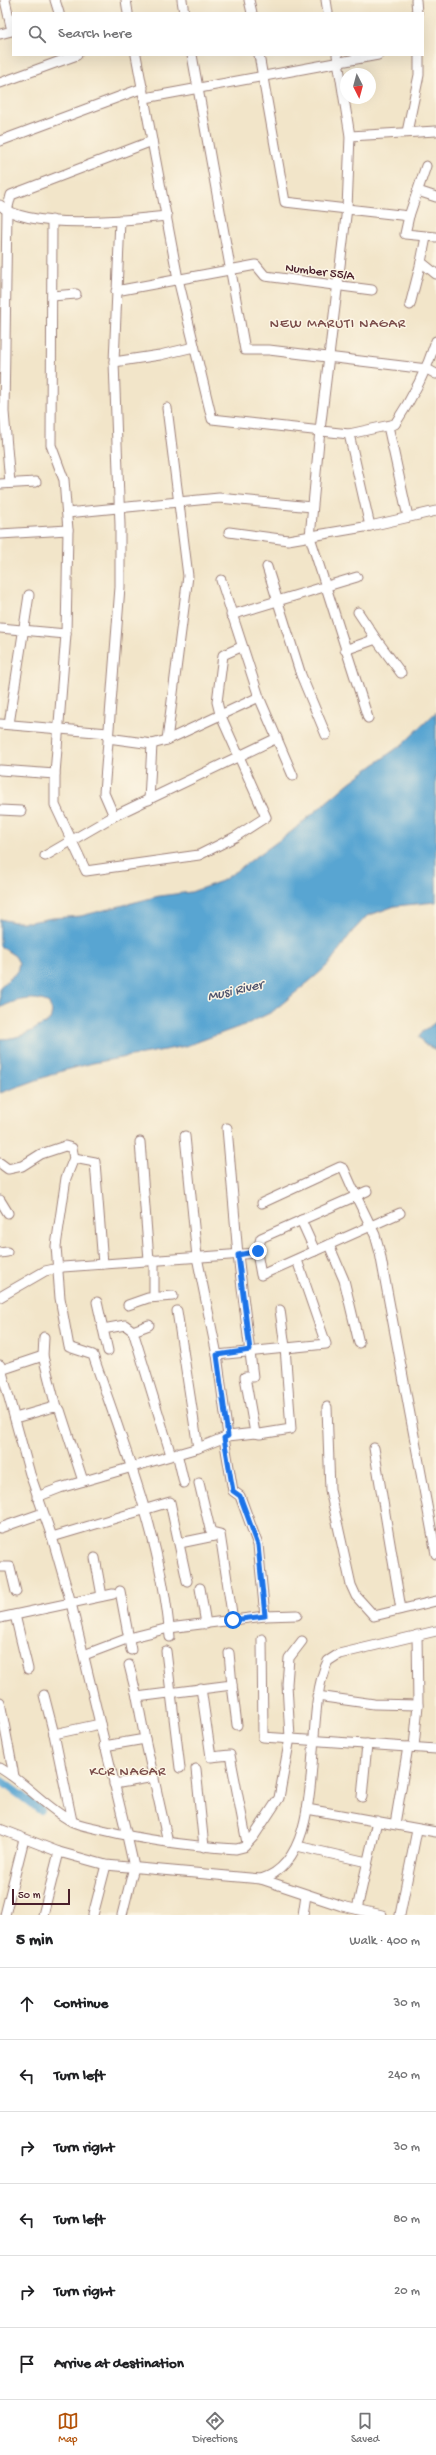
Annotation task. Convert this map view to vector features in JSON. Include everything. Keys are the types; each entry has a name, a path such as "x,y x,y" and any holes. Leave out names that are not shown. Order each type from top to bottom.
{"street":[{"path":"5,0 12,29"},
{"path":"56,0 59,12"},
{"path":"126,0 128,12"},
{"path":"182,0 184,12"},
{"path":"249,0 252,12"},
{"path":"326,0 328,12"},
{"path":"416,0 417,12"},
{"path":"0,34 12,33"},
{"path":"0,83 74,56"},
{"path":"136,56 178,279 212,419 349,434 395,424 416,393 427,369 436,341"},
{"path":"192,56 232,269 245,350 268,350 427,369 436,374"},
{"path":"259,56 285,202 409,216"},
{"path":"145,98 262,76 337,58 364,56"},
{"path":"407,132 419,75 419,56"},
{"path":"337,58 350,136 347,208 320,430 310,537 324,587 368,718"},
{"path":"0,141 143,88"},
{"path":"350,136 436,131"},
{"path":"0,198 152,141"},
{"path":"426,166 409,216 405,234 436,237"},
{"path":"418,191 436,197"},
{"path":"10,483 2,412 2,303 3,208 11,195"},
{"path":"3,208 44,221 120,220 167,216"},
{"path":"52,220 51,445 64,480 68,530 66,634 55,774 55,805 86,871 199,855 235,837 266,817 238,757 220,714 217,702 223,655 241,647"},
{"path":"114,816 104,793 120,587 114,362 120,220"},
{"path":"410,305 426,236"},
{"path":"421,262 436,274"},
{"name":"Number 55/A","path":"232,269 256,265 265,276 338,284 372,290"},
{"path":"116,291 232,269"},
{"path":"52,296 76,294"},
{"path":"114,362 160,355 194,347"},
{"path":"166,740 188,576 167,408"},
{"path":"388,426 408,517"},
{"path":"349,434 370,526"},
{"path":"0,484 36,482"},
{"path":"67,512 119,509 219,498 312,507"},
{"path":"229,532 288,540 370,526 436,511"},
{"path":"0,534 68,530"},
{"path":"267,567 301,675 326,735"},
{"path":"231,615 357,577"},
{"path":"221,580 241,647 259,698 293,776"},
{"path":"29,595 24,631 4,724 108,736 152,744 166,740 220,714 259,698"},
{"path":"358,612 401,674"},
{"path":"0,628 66,634"},
{"path":"345,650 376,639"},
{"path":"45,856 114,816 277,738"},
{"path":"149,800 152,744"},
{"path":"0,770 55,774"},
{"path":"0,810 21,811"},
{"path":"227,1128 238,1255 253,1377 245,1377 255,1433"},
{"path":"185,1136 196,1256 217,1355 233,1491 240,1496 258,1545 265,1616"},
{"path":"140,1142 154,1297"},
{"path":"0,1164 8,1169 16,1168 41,1154 65,1146 72,1148 74,1158 66,1178 56,1239 58,1268 70,1347 93,1355 145,1508 158,1561 170,1633"},
{"path":"74,1158 95,1162 102,1264"},
{"path":"262,1203 340,1167 344,1169 371,1226 380,1253 436,1554"},
{"path":"367,1191 262,1238 257,1253 261,1275 400,1213"},
{"path":"0,1200 8,1213"},
{"path":"301,1220 315,1251"},
{"path":"328,1245 344,1280 359,1343"},
{"path":"0,1297 45,1271 58,1268 196,1256 257,1253"},
{"path":"217,1355 250,1350 326,1344 297,1260"},
{"path":"128,1305 154,1297 173,1296"},
{"path":"97,1302 108,1351"},
{"path":"37,1497 83,1481 198,1448 226,1437 255,1433 260,1434 290,1429 285,1347 280,1310"},
{"path":"177,1311 198,1448"},
{"path":"103,1329 125,1325 134,1331 184,1483"},
{"path":"134,1331 149,1326"},
{"path":"44,1337 43,1356 56,1407 60,1410 83,1481"},
{"path":"43,1356 1,1367 37,1497 52,1537 71,1603 104,1746 128,1840 133,1864 122,1915"},
{"path":"15,1418 56,1407"},
{"path":"326,1407 330,1490 351,1584 356,1596 374,1616 436,1601"},
{"path":"374,1448 401,1609"},
{"path":"199,1483 210,1529 212,1532 220,1534"},
{"path":"52,1537 145,1508 170,1502 180,1543 186,1581"},
{"path":"0,1528 43,1513"},
{"path":"220,1534 233,1620"},
{"path":"180,1543 220,1534"},
{"path":"96,1558 102,1596"},
{"path":"0,1567 10,1567 16,1592"},
{"path":"200,1588 206,1624"},
{"path":"0,1618 117,1592 131,1650"},
{"path":"15,1615 28,1669"},
{"path":"84,1656 129,1638 170,1633 206,1624 233,1620 265,1616 297,1615"},
{"path":"261,1879 272,1876 280,1869 297,1846 306,1809 310,1739 317,1696 322,1673 328,1661 332,1657 436,1630"},
{"path":"395,1824 418,1705 417,1635"},
{"path":"262,1640 263,1737 310,1739 436,1749"},
{"path":"0,1768 14,1776 72,1821 128,1840 168,1842 236,1849 247,1843 265,1821 279,1798 293,1738 288,1667 289,1658 302,1641"},
{"path":"166,1651 180,1768"},
{"path":"229,1653 237,1725"},
{"path":"129,1665 168,1842"},
{"path":"137,1697 232,1684"},
{"path":"201,1688 211,1757 230,1755 247,1843"},
{"path":"44,1695 54,1734 72,1821"},
{"path":"317,1696 374,1704 418,1705"},
{"path":"0,1702 14,1776"},
{"path":"54,1734 100,1724"},
{"path":"104,1746 145,1739"},
{"path":"362,1797 367,1744"},
{"path":"196,1769 204,1846"},
{"path":"114,1784 154,1777"},
{"path":"306,1809 395,1824 417,1830 436,1832"},
{"path":"357,1909 377,1822"},
{"path":"0,1829 60,1852 106,1865 133,1864 261,1879 306,1895 342,1911 357,1909 372,1914 382,1915"},
{"path":"400,1915 417,1830"},
{"path":"5,1915 24,1839"},
{"path":"297,1846 367,1862"},
{"path":"43,1915 60,1852"},
{"path":"93,1915 106,1865"},
{"path":"303,1915 306,1895"}],"water":[{"name":"Musi River","path":"436,712 436,902 395,906 367,916 352,932 328,965 317,975 272,1012 247,1024 186,1046 93,1063 62,1071 0,1093 0,1039 20,1036 32,1030 50,1020 52,1012 49,1003 37,999 18,1001 0,1008 0,987 17,972 19,963 15,956 0,946 0,919 14,922 30,922 52,918 81,916 159,896 191,892 222,881 291,832 350,782 404,743"},
{"path":"436,1022 436,1050 424,1044 419,1037 421,1033"}],"waterway":[{"path":"0,1780 40,1810"}],"district":[{"name":"NEW MARUTI NAGAR","path":"338,322"},
{"name":"KCR NAGAR","path":"128,1770"}],"route":[{"path":"233,1620 265,1616 258,1545 240,1496 233,1491 224,1438 228,1436 217,1355 250,1350 238,1255 257,1253 258,1251"}]}
